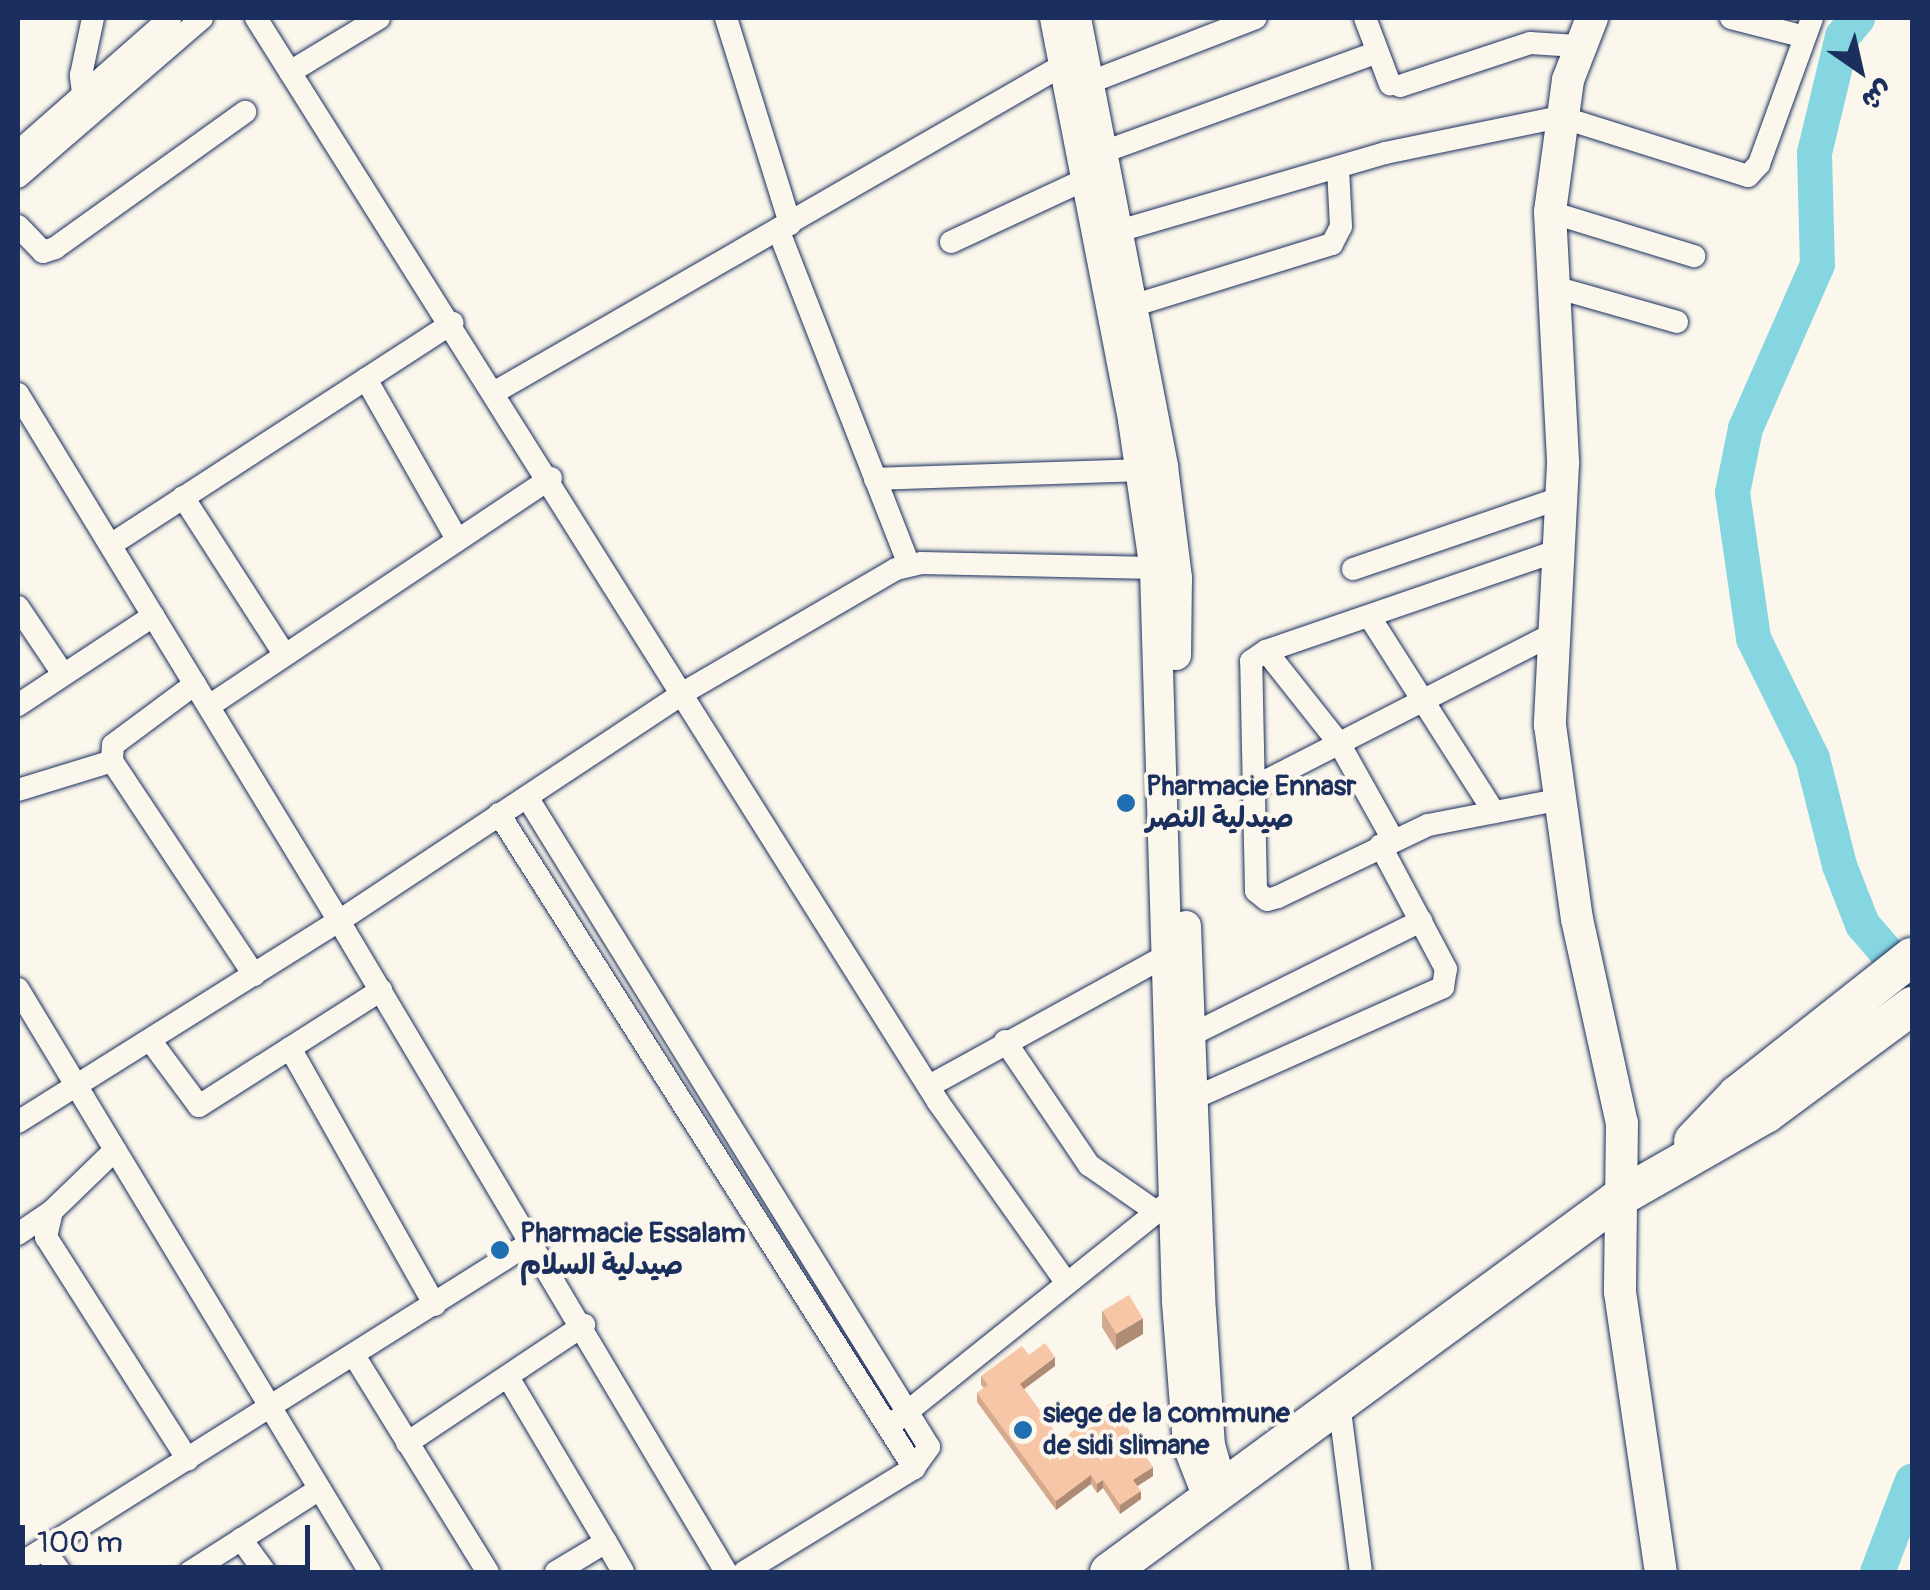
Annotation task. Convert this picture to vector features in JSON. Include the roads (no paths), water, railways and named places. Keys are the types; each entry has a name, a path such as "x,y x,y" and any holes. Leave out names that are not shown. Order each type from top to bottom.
{"main road":[{"path":"1584,32 1561,117 1550,212 1562,497 1550,725 1557,800 1622,1123 1620,1292 1661,1572"},
{"path":"1670,1164 1737,1095 1912,957"},
{"path":"1109,1572 1622,1196 1670,1164 1766,1114 1912,1006"}],"street":[{"path":"87,105 93,18"},
{"path":"18,176 170,18"},
{"path":"18,152 202,18"},
{"path":"256,18 550,478 930,1086 1066,1282"},
{"path":"290,72 380,18"},
{"path":"726,18 784,227 909,565"},
{"path":"888,1427 1174,1197 1192,1099 1165,568 1144,419 1109,233 1106,151 1078,66 1055,18"},
{"path":"1076,18 1088,178 1109,233"},
{"path":"495,392 1078,66 1256,18"},
{"path":"1109,233 1338,169 1385,152 1561,117 1748,176 1759,164 1809,27 1731,18"},
{"path":"1371,19 1378,52 1395,85 1530,43 1584,32"},
{"path":"1106,151 1378,52"},
{"path":"18,226 43,252 55,248 245,112"},
{"path":"1124,309 1332,244 1342,226 1338,169"},
{"path":"951,242 1088,178"},
{"path":"1550,212 1694,256"},
{"path":"1551,286 1677,322"},
{"path":"112,544 452,323"},
{"path":"366,379 457,539"},
{"path":"18,394 584,1325 726,1572"},
{"path":"1144,419 1142,470 1165,568 1166,955 1174,1197 1216,1495"},
{"path":"875,479 1142,470"},
{"path":"208,706 550,478"},
{"path":"183,497 285,654"},
{"path":"1353,569 1562,497"},
{"path":"1557,800 1494,812 1386,841 1283,895 1262,899 1253,869 1248,668 1266,650 1372,620 1559,550"},
{"path":"18,1122 254,975 683,692 877,577 909,565 1165,568"},
{"path":"18,607 64,674"},
{"path":"18,706 153,616"},
{"path":"1372,620 1494,812"},
{"path":"1250,789 1553,634"},
{"path":"1192,1099 1438,991 1446,968 1338,743 1266,650"},
{"path":"195,684 113,745 112,760 254,975"},
{"path":"18,790 112,760"},
{"path":"528,796 732,1130 888,1427 914,1468"},
{"path":"499,814 709,1143 838,1326 908,1412 930,1451 914,1468 744,1572"},
{"path":"1191,1035 1421,921"},
{"path":"930,1086 1166,955"},
{"path":"18,989 268,1411 370,1572"},
{"path":"150,1040 199,1106 381,990"},
{"path":"1005,1041 1088,1165 1174,1197"},
{"path":"290,1048 435,1305"},
{"path":"709,1143 732,1130"},
{"path":"18,1234 52,1211 115,1150"},
{"path":"52,1211 46,1237 52,1256 188,1460"},
{"path":"18,1565 533,1242"},
{"path":"407,1443 584,1325"},
{"path":"355,1357 488,1572"},
{"path":"508,1377 624,1572"},
{"path":"1339,1403 1361,1572"},
{"path":"190,1572 318,1490"},
{"path":"242,1539 265,1572"},
{"path":"556,1572 606,1542"},
{"path":"44,1549 60,1572"}],"waterway":[{"path":"1857,18 1842,36 1814,153 1817,264 1745,428 1732,492 1753,638 1812,758 1839,865 1862,924 1912,982"},
{"path":"1877,1572 1912,1480"}],"place":[{"name":"Pharmacie Ennasr صيدلية النصر","path":"1126,803"},
{"name":"Pharmacie Essalam صيدلية السلام","path":"500,1250"},
{"name":"siege de la commune de sidi slimane","path":"1023,1430"}]}
